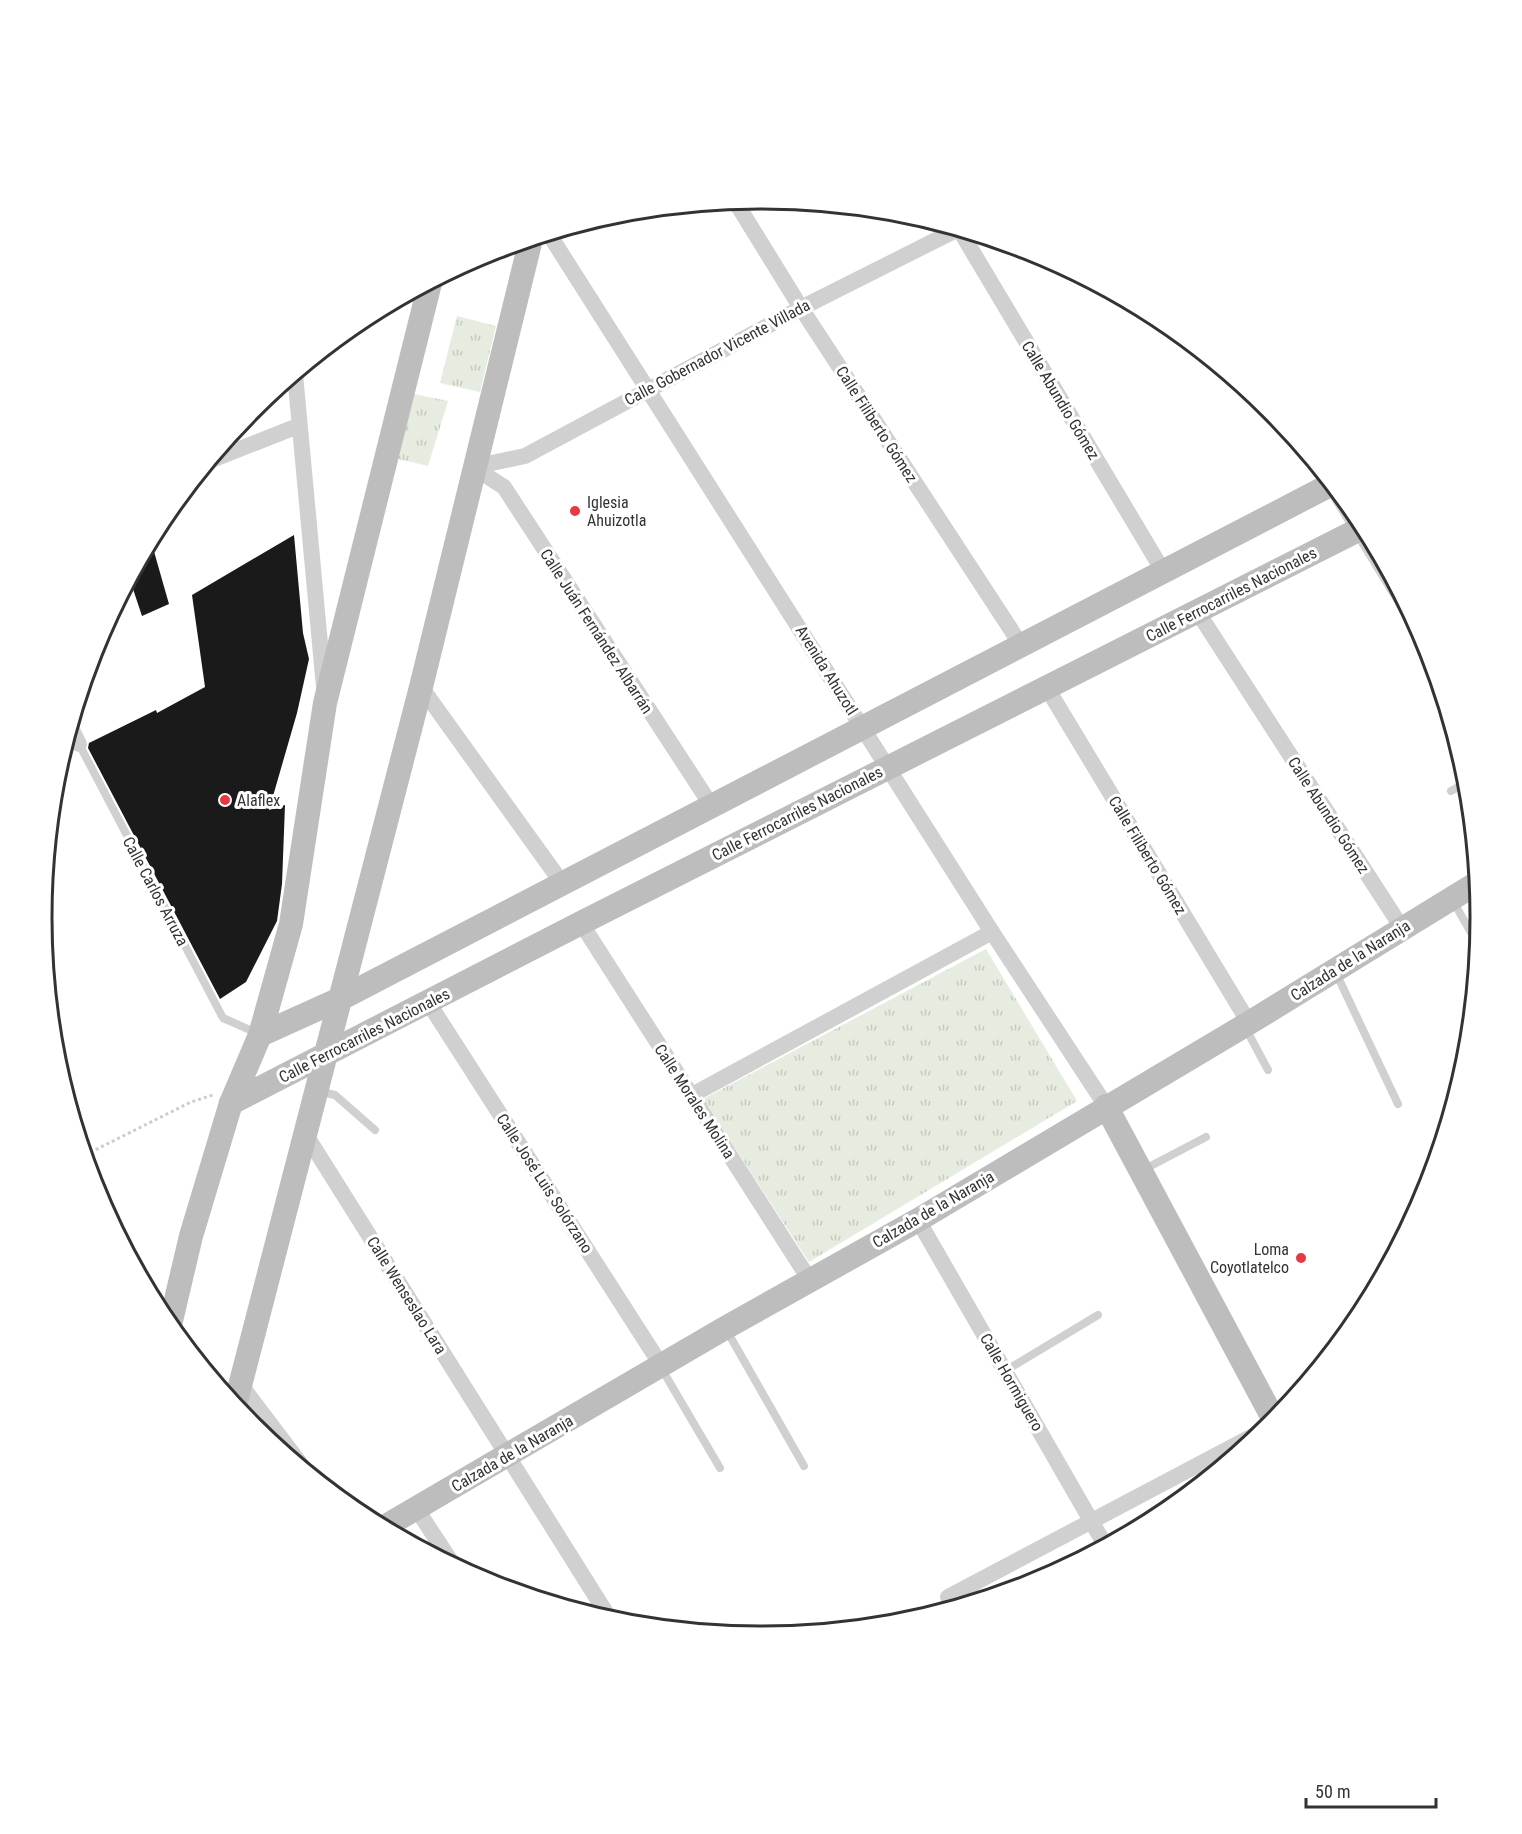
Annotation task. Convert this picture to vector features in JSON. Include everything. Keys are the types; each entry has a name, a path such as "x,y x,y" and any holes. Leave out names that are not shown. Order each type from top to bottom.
{"main road":[{"path":"238,1394 421,687 473,467 529,248"},
{"path":"173,1312 191,1236 234,1095 260,1035 291,924 325,703 428,292"},
{"path":"260,1035 340,999 1324,488"},
{"name":"Calle Ferrocarriles Nacionales","path":"234,1095 326,1054 1355,531"},
{"name":"Calzada de la Naranja","path":"393,1522 809,1279 918,1220 1247,1024 1469,888"},
{"path":"1106,1106 1269,1411"}],"street":[{"name":"Calle Filiberto Gómez","path":"740,209 801,308 1021,645"},
{"name":"Calle Gobernador Vicente Villada","path":"473,467 525,456 647,388 948,234"},
{"name":"Calle Abundio Gómez","path":"964,239 1163,571"},
{"name":"Avenida Ahuzotl","path":"553,240 1106,1106"},
{"path":"296,383 325,703"},
{"path":"224,455 298,426"},
{"name":"Calle Juán Fernández Albarrán","path":"473,467 504,488 711,806"},
{"name":"Calle Abundio Gómez","path":"1197,610 1402,928"},
{"path":"421,687 562,883"},
{"name":"Calle Filiberto Gómez","path":"1047,688 1247,1024"},
{"name":"Calle Carlos Arruza","path":"76,738 79,744"},
{"name":"Calle Morales Molina","path":"581,923 809,1279"},
{"path":"692,1095 993,932"},
{"name":"Calle José Luis Solórzano","path":"428,1002 661,1366"},
{"name":"Calle Wenseslao Lara","path":"306,1135 602,1607"},
{"name":"Calle Hormiguero","path":"918,1220 1101,1538"},
{"path":"238,1394 248,1406"},
{"path":"948,1596 1093,1523 1229,1449"},
{"path":"416,1508 444,1550"}],"lane":[{"name":"Calle Carlos Arruza","path":"79,744 223,1018 260,1035"},
{"path":"1450,791 1457,787"},
{"path":"1452,898 1470,928"},
{"path":"1335,969 1398,1104"},
{"path":"1247,1024 1268,1070"},
{"path":"317,1091 335,1095 375,1130"},
{"path":"1142,1170 1206,1137"},
{"path":"1005,1371 1098,1315"},
{"path":"725,1328 804,1466"},
{"path":"661,1366 720,1468"}],"path":[{"path":"92,1151 191,1102 234,1095"}],"green space":[{"path":"457,316 496,326 480,392 440,383"},
{"path":"414,394 448,401 428,466 394,458"},
{"path":"986,949 1077,1101 809,1262 703,1099"}],"building":[{"path":"294,535 303,633 309,659 297,713 269,810 285,805 282,884 277,921 246,982 220,999 88,748 89,743 156,710 157,713 205,687 192,595"},
{"path":"154,552 169,604 142,616 133,590"}],"place":[{"name":"Iglesia Ahuizotla","path":"575,511"},
{"name":"Alaflex","path":"225,800"},
{"name":"Loma Coyotlatelco","path":"1301,1258"}]}
